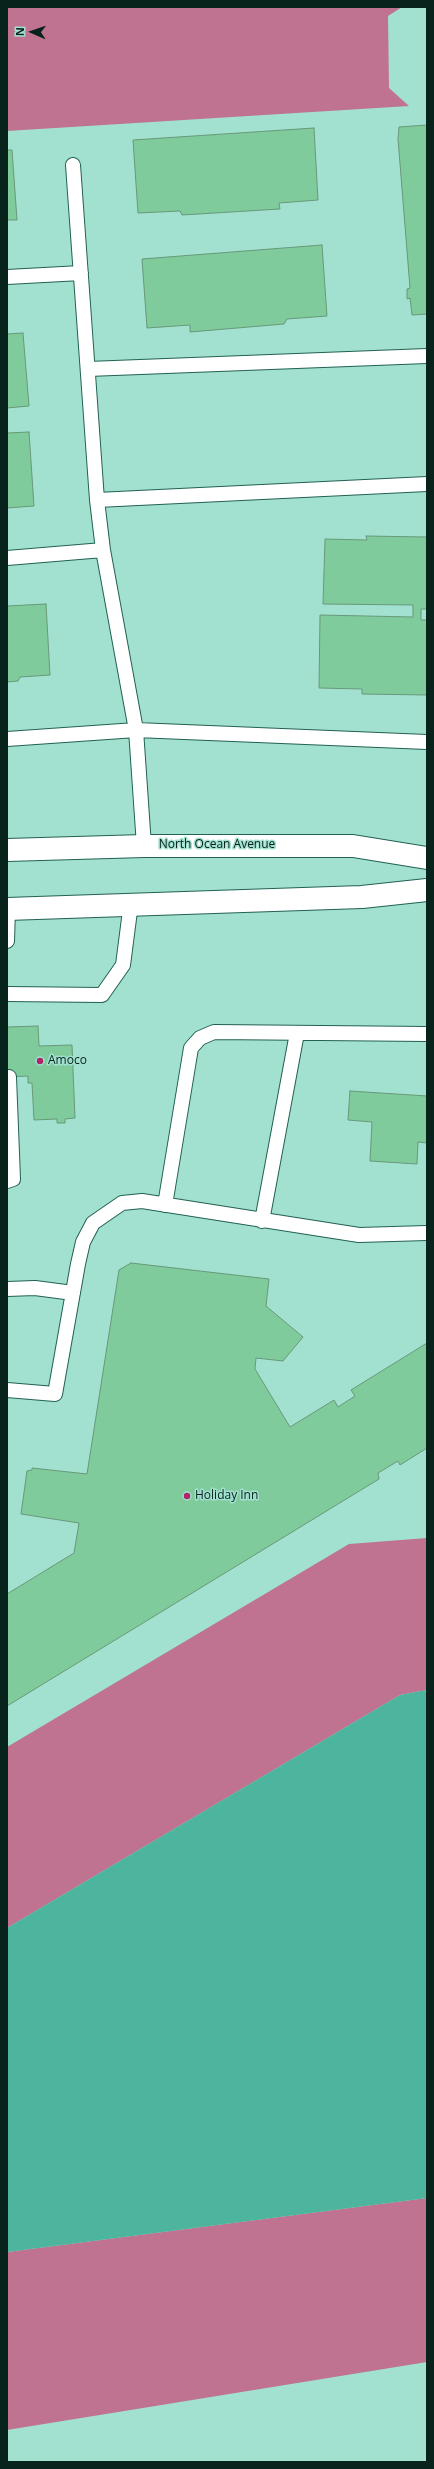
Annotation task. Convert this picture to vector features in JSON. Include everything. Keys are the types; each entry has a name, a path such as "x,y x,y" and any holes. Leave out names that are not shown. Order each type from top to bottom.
{"main road":[{"name":"North Ocean Avenue","path":"7,850 144,846 353,846 427,858"},
{"path":"8,909 131,903 362,897 427,890"}],"lane":[{"path":"73,165 103,550 136,730 144,846"},
{"path":"7,277 82,273"},
{"path":"88,369 427,356"},
{"path":"98,500 427,484"},
{"path":"7,558 103,550"},
{"path":"7,739 136,730 427,742"},
{"path":"7,994 102,995 123,965 131,903"},
{"path":"7,941 8,909"},
{"path":"165,1205 191,1048 200,1038 214,1032 427,1034"},
{"path":"262,1221 297,1033"},
{"path":"7,1181 13,1179 8,1116 8,1077"},
{"path":"7,1390 55,1394 73,1293 84,1242 93,1223 122,1203 142,1201 359,1235 427,1233"},
{"path":"7,1289 35,1288 73,1293"}],"shaded area":[{"path":"7,7 402,7 388,16 389,88 409,106 7,131"},
{"path":"427,1538 427,1690 400,1695 7,1928 7,1747 349,1544"},
{"path":"427,1690 427,2198 7,2252 7,1928 400,1695"},
{"path":"427,2198 427,2362 7,2430 7,2252"}],"building":[{"path":"427,125 427,314 412,315 410,298 407,299 407,289 410,288 398,139 399,127"},
{"path":"314,128 318,200 279,203 280,209 182,215 180,211 138,213 133,140"},
{"path":"7,150 12,150 17,220 7,220"},
{"path":"322,245 327,316 287,319 284,324 190,332 190,325 147,328 142,259"},
{"path":"23,333 29,406 7,408 7,334"},
{"path":"29,432 34,506 7,508 7,433"},
{"path":"366,536 427,537 427,609 421,609 421,620 427,620 427,695 362,694 362,689 319,688 320,615 413,617 413,605 323,604 325,539 367,540"},
{"path":"46,604 50,675 20,677 18,681 7,682 7,606"},
{"name":"Amoco","path":"38,1026 39,1046 72,1045 75,1118 65,1119 65,1123 57,1123 57,1119 34,1120 32,1083 28,1083 28,1076 7,1077 7,1027"},
{"path":"350,1091 427,1096 427,1143 418,1142 417,1164 370,1161 372,1122 348,1120"},
{"name":"Holiday Inn","path":"131,1263 269,1279 266,1306 303,1337 283,1361 256,1358 255,1369 290,1427 334,1400 338,1407 355,1396 351,1390 427,1343 427,1448 400,1465 398,1461 378,1473 379,1479 7,1706 7,1594 74,1553 79,1523 21,1514 27,1471 32,1470 32,1468 87,1474 119,1270"}],"place":[{"name":"Amoco","path":"40,1061"},
{"name":"Holiday Inn","path":"187,1496"}]}
